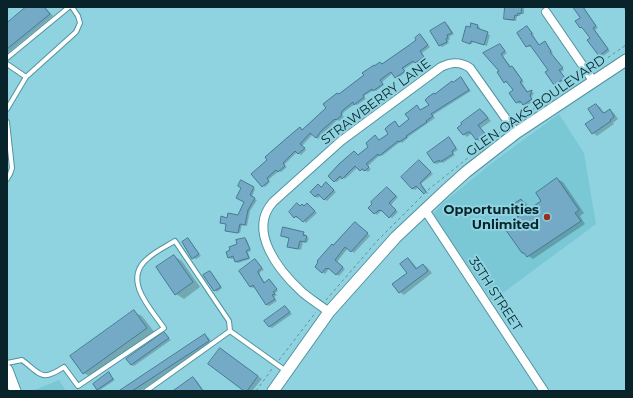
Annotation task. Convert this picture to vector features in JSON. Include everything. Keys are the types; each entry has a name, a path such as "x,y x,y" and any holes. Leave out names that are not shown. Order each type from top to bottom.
{"main road":[{"name":"GLEN OAKS BOULEVARD","path":"273,391 329,312 396,236 466,172 516,133 626,60"},
{"path":"7,370 15,391"}],"street":[{"path":"546,12 594,82"},
{"name":"STRAWBERRY LANE","path":"329,312 300,290 283,272 270,252 264,238 264,219 267,210 274,202 341,141 447,64 463,64 470,68 516,133"},
{"name":"35TH STREET","path":"425,210 544,391"}],"lane":[{"path":"7,58 71,7 78,16 80,23 76,32 26,76 7,109"},
{"path":"7,64 26,76"},
{"path":"7,122 12,168 7,178"},
{"path":"7,364 22,360 38,373 46,376 52,375 64,367 78,386 164,328 141,296 137,274 142,264 147,259 174,241 228,321 230,331 287,372"},
{"path":"146,391 230,331"}],"shaded area":[{"path":"559,114 584,153 596,224 492,301 433,214 443,203 497,159"},
{"path":"59,380 66,391 32,391"}],"building":[{"path":"26,7 44,7 50,14 7,49 7,23"},
{"path":"505,7 522,7 521,14 518,13 517,16 515,15 514,20 504,19"},
{"path":"573,7 583,7 596,26 593,28 608,49 599,56 587,40 590,38 575,21 580,18"},
{"path":"445,22 452,33 447,35 447,42 439,46 430,31"},
{"path":"471,23 478,25 477,28 488,32 484,45 471,41 470,44 462,41 466,26 470,27"},
{"path":"527,26 539,45 545,41 551,51 550,52 563,68 559,70 565,78 554,85 545,72 548,70 530,45 526,47 517,33"},
{"path":"420,34 428,45 420,51 424,57 415,63 413,61 402,68 405,71 395,78 391,72 380,80 383,84 373,91 372,89 363,95 364,97 354,105 353,102 342,111 342,115 321,131 316,138 310,133 300,144 305,148 298,154 295,151 283,163 285,166 278,172 276,170 267,178 269,181 262,187 251,174 267,160 265,157 300,127 302,130 326,108 323,104 364,75 362,73 380,62 382,64 416,40 415,38"},
{"path":"500,44 505,51 501,54 522,80 520,82 527,92 532,90 530,96 532,99 523,105 520,101 516,103 509,93 513,90 506,81 504,83 497,72 499,71 483,53"},
{"path":"461,77 469,90 431,114 433,116 426,121 427,122 406,136 407,137 399,142 398,141 379,156 378,154 366,164 369,167 365,171 362,169 360,171 355,166 342,179 340,176 334,182 328,176 354,151 358,155 368,147 366,143 375,135 379,140 388,134 385,129 395,121 399,127 409,119 405,114 417,105 420,110 429,105 425,100 428,97 434,93 435,94 452,81 453,82"},
{"path":"596,104 604,113 610,109 614,117 610,120 611,121 592,134 585,124 594,118 588,109"},
{"path":"480,109 488,118 478,125 485,134 476,140 470,132 463,135 457,128 462,124 461,123"},
{"path":"449,137 456,148 452,151 453,154 440,162 439,160 434,163 427,153"},
{"path":"419,160 431,172 420,183 426,192 424,194 416,186 412,189 401,177"},
{"name":"Opportunities Unlimited","path":"557,178 579,210 575,213 581,221 527,257 524,253 522,253 503,226 522,214 515,203 521,199 528,210 541,201 536,193"},
{"path":"241,180 254,187 250,195 255,198 248,210 245,225 240,224 238,233 225,231 226,224 220,223 221,216 227,218 228,213 238,215 244,202 236,198 241,188 238,186"},
{"path":"326,182 334,190 324,200 318,194 315,197 310,192 318,184 321,187"},
{"path":"387,187 396,196 389,203 396,210 389,218 381,210 374,214 368,208 372,204 371,202"},
{"path":"297,203 300,206 302,204 304,206 307,203 315,211 303,222 296,216 294,218 289,212"},
{"path":"355,222 368,233 351,252 345,247 335,260 343,267 336,275 328,268 326,268 322,273 315,267 318,262 317,261"},
{"path":"283,227 304,232 303,235 307,236 305,242 300,241 298,249 287,247 289,238 281,236"},
{"path":"188,238 199,254 192,259 182,242"},
{"path":"245,238 250,249 246,251 249,258 235,262 233,256 228,258 226,252 230,250 229,247 237,244 236,240"},
{"path":"174,255 193,282 175,295 156,267"},
{"path":"408,258 416,269 423,264 428,271 399,293 392,284 407,273 400,264"},
{"path":"255,259 262,268 258,271 258,273 264,283 269,279 277,289 273,292 275,294 272,295 275,299 266,305 253,285 250,287 239,271"},
{"path":"210,271 221,287 214,291 203,275"},
{"path":"285,306 290,312 269,327 264,321"},
{"path":"134,310 147,328 83,374 70,356"},
{"path":"164,332 169,338 131,365 126,359"},
{"path":"205,334 209,341 132,391 119,391"},
{"path":"220,348 258,376 247,391 244,391 208,364"},
{"path":"109,372 113,379 97,390 93,384"},
{"path":"193,377 203,391 173,391"}],"place":[{"name":"Opportunities Unlimited","path":"547,217"}]}
